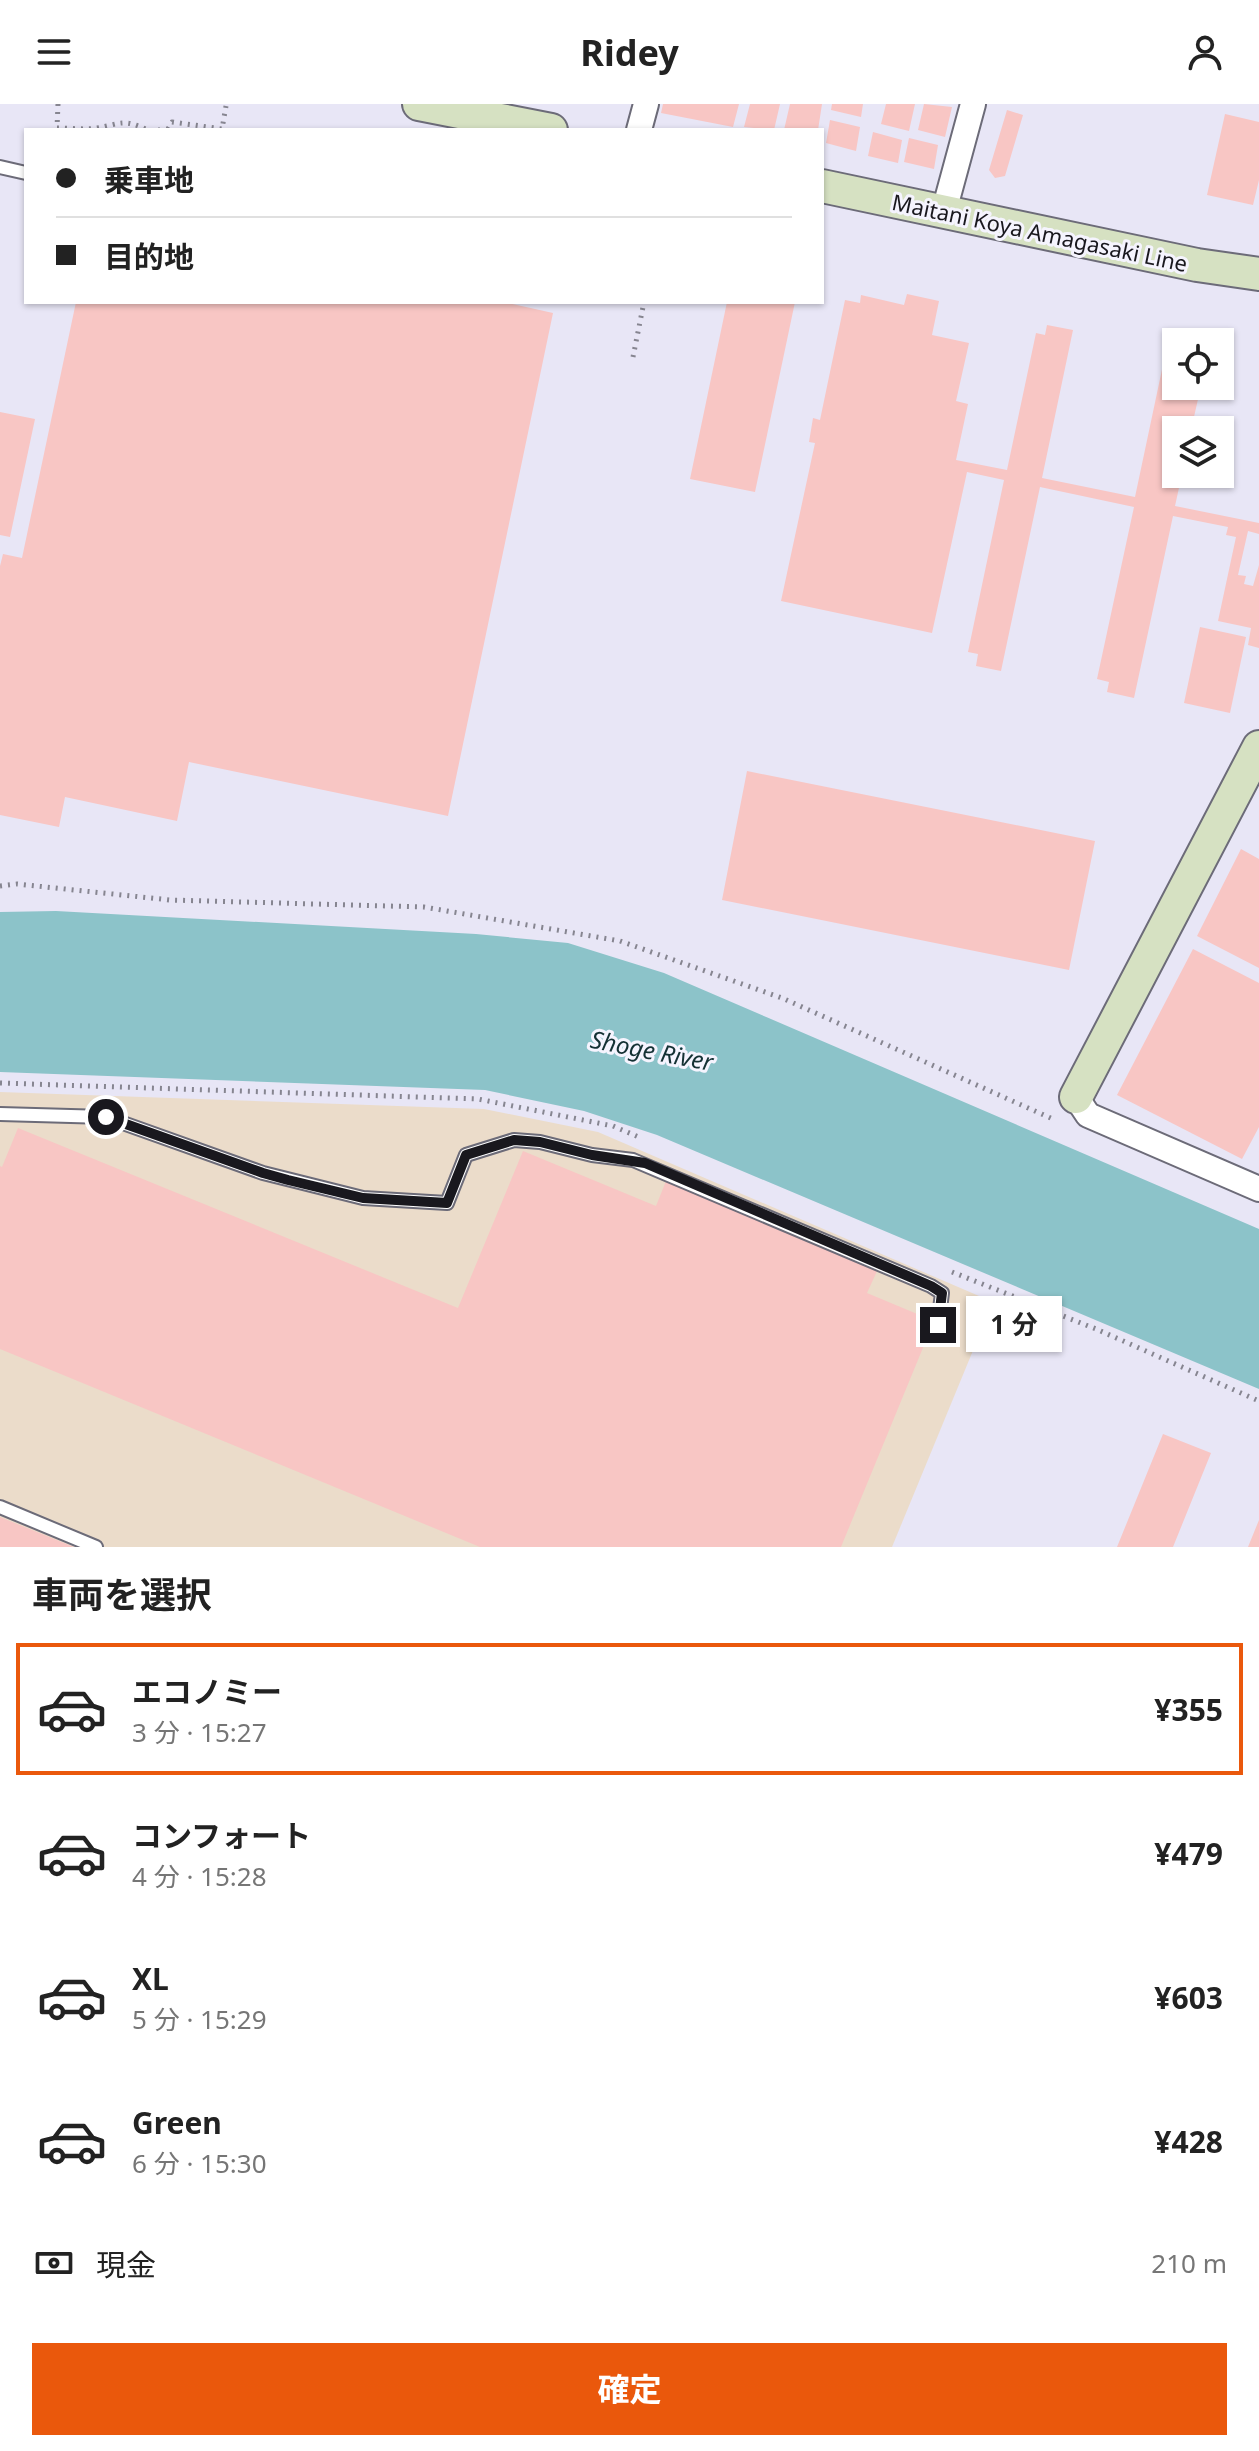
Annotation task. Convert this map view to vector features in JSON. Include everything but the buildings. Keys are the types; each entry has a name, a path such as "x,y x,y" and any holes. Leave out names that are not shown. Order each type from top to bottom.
{"main road":[{"path":"419,104 541,128"},
{"name":"Maitani Koya Amagasaki Line","path":"824,186 1197,265 1259,274"},
{"path":"1067,1109 1259,747"}],"street":[{"path":"640,128 646,104"},
{"path":"944,211 973,104"},
{"path":"1067,1109 1088,1115 1259,1189"}],"lane":[{"path":"0,167 24,173"},
{"path":"0,1114 106,1117 263,1173 363,1198 447,1203 466,1155 514,1140 633,1160 931,1286 942,1293 938,1325"},
{"path":"0,1507 96,1547"}],"path":[{"path":"58,104 57,128 97,128 118,122 144,128"},
{"path":"222,128 226,106"},
{"path":"169,128 172,122 215,128"},
{"path":"633,357 644,304"},
{"path":"0,886 17,884 170,900 424,907 620,941 782,998 1067,1109"}],"shaded area":[{"path":"0,1092 484,1109 598,1132 993,1302 892,1547 0,1547"}],"water":[{"name":"Shoge River","path":"56,911 476,934 568,943 664,973 1259,1229 1259,1389 657,1135 584,1111 485,1090 0,1072 0,912"}],"route":[{"path":"106,1117 263,1173 363,1198 447,1203 466,1155 514,1140 633,1160 931,1286 942,1293 938,1325"}]}
